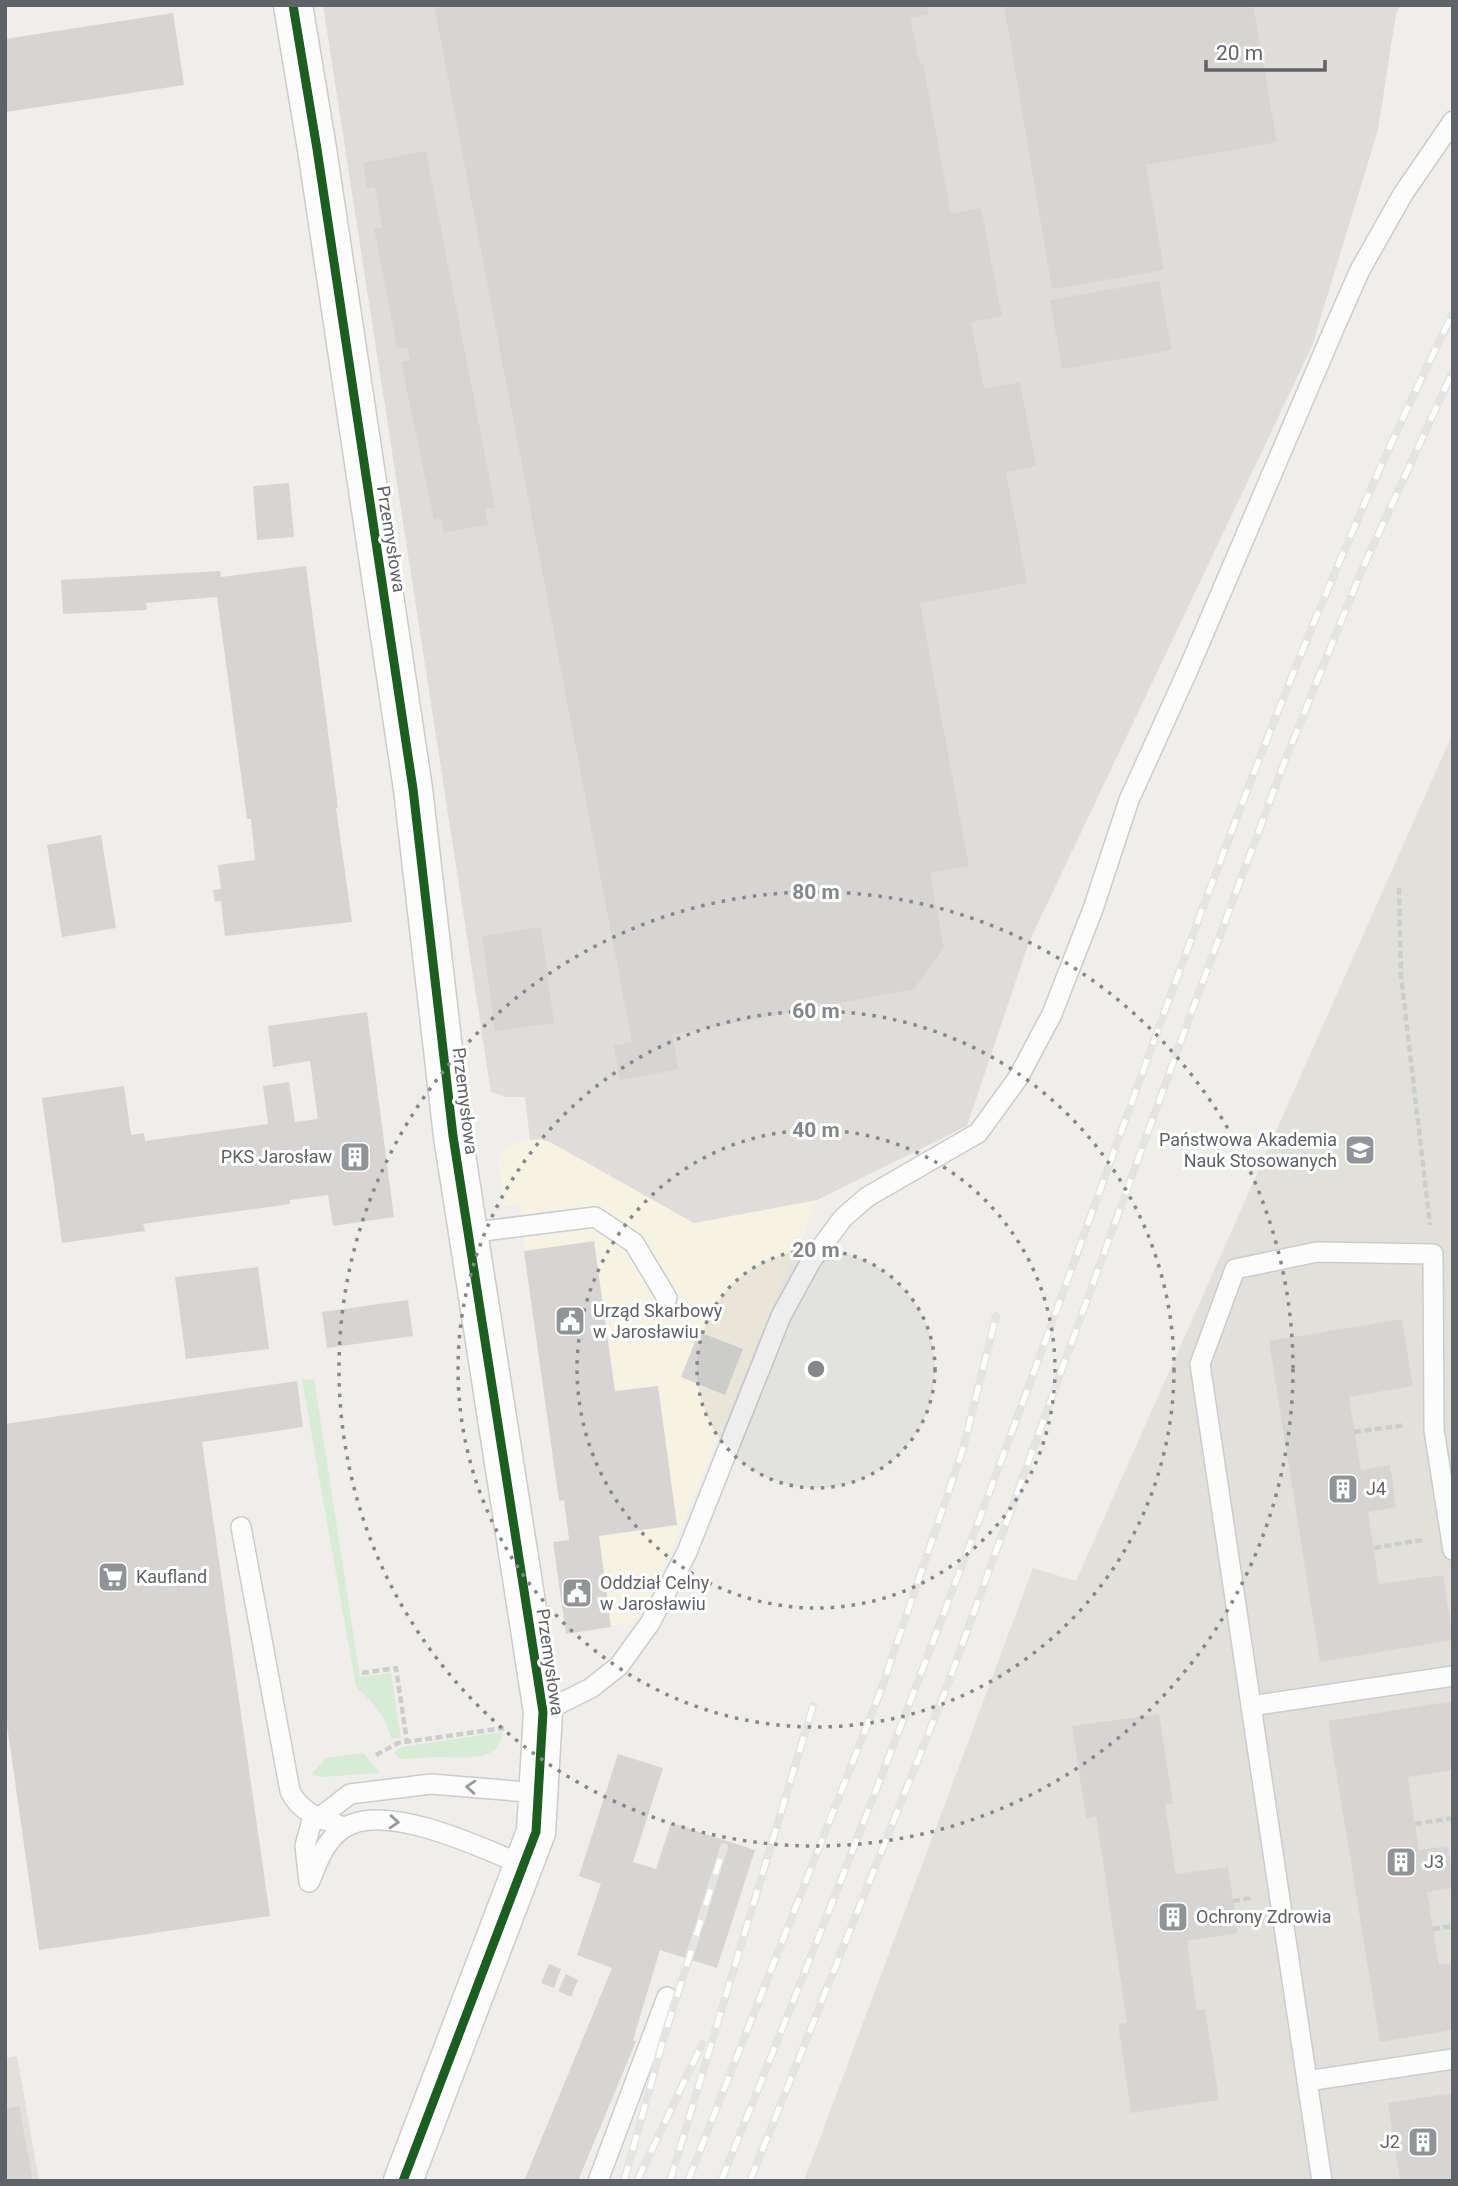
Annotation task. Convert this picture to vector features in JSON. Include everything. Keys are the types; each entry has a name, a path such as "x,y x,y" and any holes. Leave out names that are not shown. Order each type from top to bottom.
{"street":[{"name":"Przemysłowa","path":"293,5 413,789 453,1136 468,1233 538,1793 536,1832 403,2181"}],"lane":[{"path":"527,1720 591,1688 619,1666 650,1623 687,1552 781,1317 811,1261 843,1218 867,1197 978,1133 1018,1079 1052,1014 1093,909 1129,800 1188,670 1360,270 1403,194 1453,121"},
{"path":"468,1233 595,1217 634,1243 667,1298"},
{"path":"1322,2181 1200,1364 1235,1269 1317,1252 1433,1254 1434,1421 1452,1543"},
{"path":"241,1527 290,1791 296,1804 318,1818 344,1827"},
{"path":"1251,1706 1453,1676"},
{"path":"523,1865 456,1837 413,1824 362,1820 344,1827 332,1838 318,1859 309,1882 305,1846 311,1824 350,1794 431,1784 538,1793"},
{"path":"597,2181 667,1997"},
{"path":"1307,2081 1453,2059"}],"path":[{"path":"1399,888 1401,975 1433,1254"},
{"path":"1354,1432 1434,1421"},
{"path":"1374,1548 1452,1543"},
{"path":"362,1673 396,1668 407,1742"},
{"path":"376,1755 398,1743 527,1720"},
{"path":"1415,1824 1453,1818"},
{"path":"1433,1929 1453,1926"}],"shaded area":[{"path":"323,5 1400,5 1396,14 1378,130 1312,346 1029,942 967,1126 817,1200 694,1223 550,1142 530,1140 525,1097 506,1097 491,1092"},
{"name":"Państwowa Akademia Nauk Stosowanych","path":"1453,733 1453,2181 804,2181 1033,1568 1076,1581"},
{"path":"539,1139 550,1142 694,1223 817,1200 642,1621 566,1634 553,1542 569,1539 564,1501 559,1501 519,1205 504,1206 498,1156 506,1147 517,1142"},
{"path":"17,2056 39,2181 5,2181 5,2058"}],"green space":[{"path":"314,1379 360,1677 391,1673 401,1738 391,1738 378,1710 356,1687 302,1380"},
{"path":"502,1732 495,1749 487,1754 468,1758 400,1759 394,1753 401,1747"},
{"path":"363,1753 380,1773 320,1777 312,1774 326,1758"}],"building":[{"path":"434,5 927,5 929,14 910,18 920,64 923,63 951,214 981,208 1002,316 971,322 984,389 1020,382 1036,466 1006,472 1027,583 920,603 969,866 930,873 944,948 914,989 672,1035 679,1069 620,1080 614,1046 632,1042"},
{"path":"1004,5 1253,5 1277,142 1146,165 1164,270 1052,289"},
{"path":"173,13 184,85 6,112 5,39"},
{"path":"426,151 495,507 485,509 488,524 444,533 441,518 434,520 401,362 410,360 407,347 397,348 374,228 382,228 375,187 367,188 363,163"},
{"path":"1159,281 1172,350 1062,369 1050,300"},
{"path":"289,483 294,537 257,540 253,486"},
{"path":"306,566 352,922 225,936 221,901 215,902 213,890 221,889 218,865 255,860 217,597 146,603 147,610 63,614 61,580 220,571 221,577"},
{"path":"101,835 116,928 62,937 47,845"},
{"path":"541,927 554,1023 495,1031 482,936"},
{"path":"367,1012 394,1217 333,1226 328,1195 290,1200 290,1204 143,1224 145,1231 62,1243 42,1098 124,1086 131,1135 144,1133 145,1141 268,1124 263,1086 289,1082 295,1122 318,1119 310,1061 273,1067 268,1026"},
{"path":"594,1241 615,1391 658,1386 677,1525 599,1536 611,1627 566,1634 553,1542 569,1540 564,1500 559,1501 524,1251"},
{"path":"258,1267 269,1349 186,1359 175,1277"},
{"path":"408,1300 413,1336 327,1348 322,1312"},
{"name":"J4","path":"1402,1319 1413,1386 1349,1397 1361,1470 1390,1465 1396,1507 1368,1512 1379,1584 1443,1575 1453,1640 1320,1662 1269,1341"},
{"path":"699,1332 743,1349 725,1395 681,1377"},
{"name":"Kaufland","path":"297,1381 303,1427 202,1442 270,1916 39,1950 5,1711 5,1424"},
{"name":"J3","path":"1453,1701 1453,1770 1408,1777 1419,1850 1448,1846 1453,1888 1427,1892 1439,1965 1453,1963 1453,2030 1380,2042 1328,1721"},
{"name":"Ochrony Zdrowia","path":"1159,1714 1173,1804 1165,1805 1176,1874 1228,1867 1238,1933 1187,1941 1197,2011 1205,2009 1219,2100 1131,2113 1118,2024 1127,2023 1096,1816 1086,1818 1072,1726"},
{"path":"618,1754 663,1768 633,1862 656,1869 671,1823 755,1850 717,1968 660,1950 633,2040 636,2041 578,2181 524,2181 612,1968 577,1955 601,1884 579,1876"},
{"path":"549,1964 561,1969 554,1988 541,1983"},
{"path":"566,1974 578,1980 571,1997 558,1991"},
{"name":"J2","path":"1453,2093 1453,2181 1400,2181 1388,2103"},
{"path":"19,2106 33,2181 5,2181 5,2109"}],"railway":[{"path":"721,2181 940,1624 1199,917 1293,673 1397,432 1453,313"},
{"path":"750,2181 945,1692 1284,763 1361,572 1453,371"},
{"path":"688,2181 881,1690 963,1449 996,1316"},
{"path":"670,2181 813,1706"},
{"path":"624,2181 664,2037 724,1847"},
{"path":"637,2181 702,2044"}],"cycle path":[{"path":"293,5 413,789 453,1136 543,1712 536,1832 403,2181"}],"place":[{"name":"Państwowa Akademia Nauk Stosowanych","path":"1360,1150"},
{"name":"PKS Jarosław","path":"355,1157"},
{"name":"Urząd Skarbowy w Jarosławiu","path":"570,1321"},
{"name":"J4","path":"1343,1489"},
{"name":"Kaufland","path":"113,1577"},
{"name":"Oddział Celny w Jarosławiu","path":"577,1593"},
{"name":"J3","path":"1401,1862"},
{"name":"Ochrony Zdrowia","path":"1173,1917"},
{"name":"J2","path":"1423,2142"}]}
